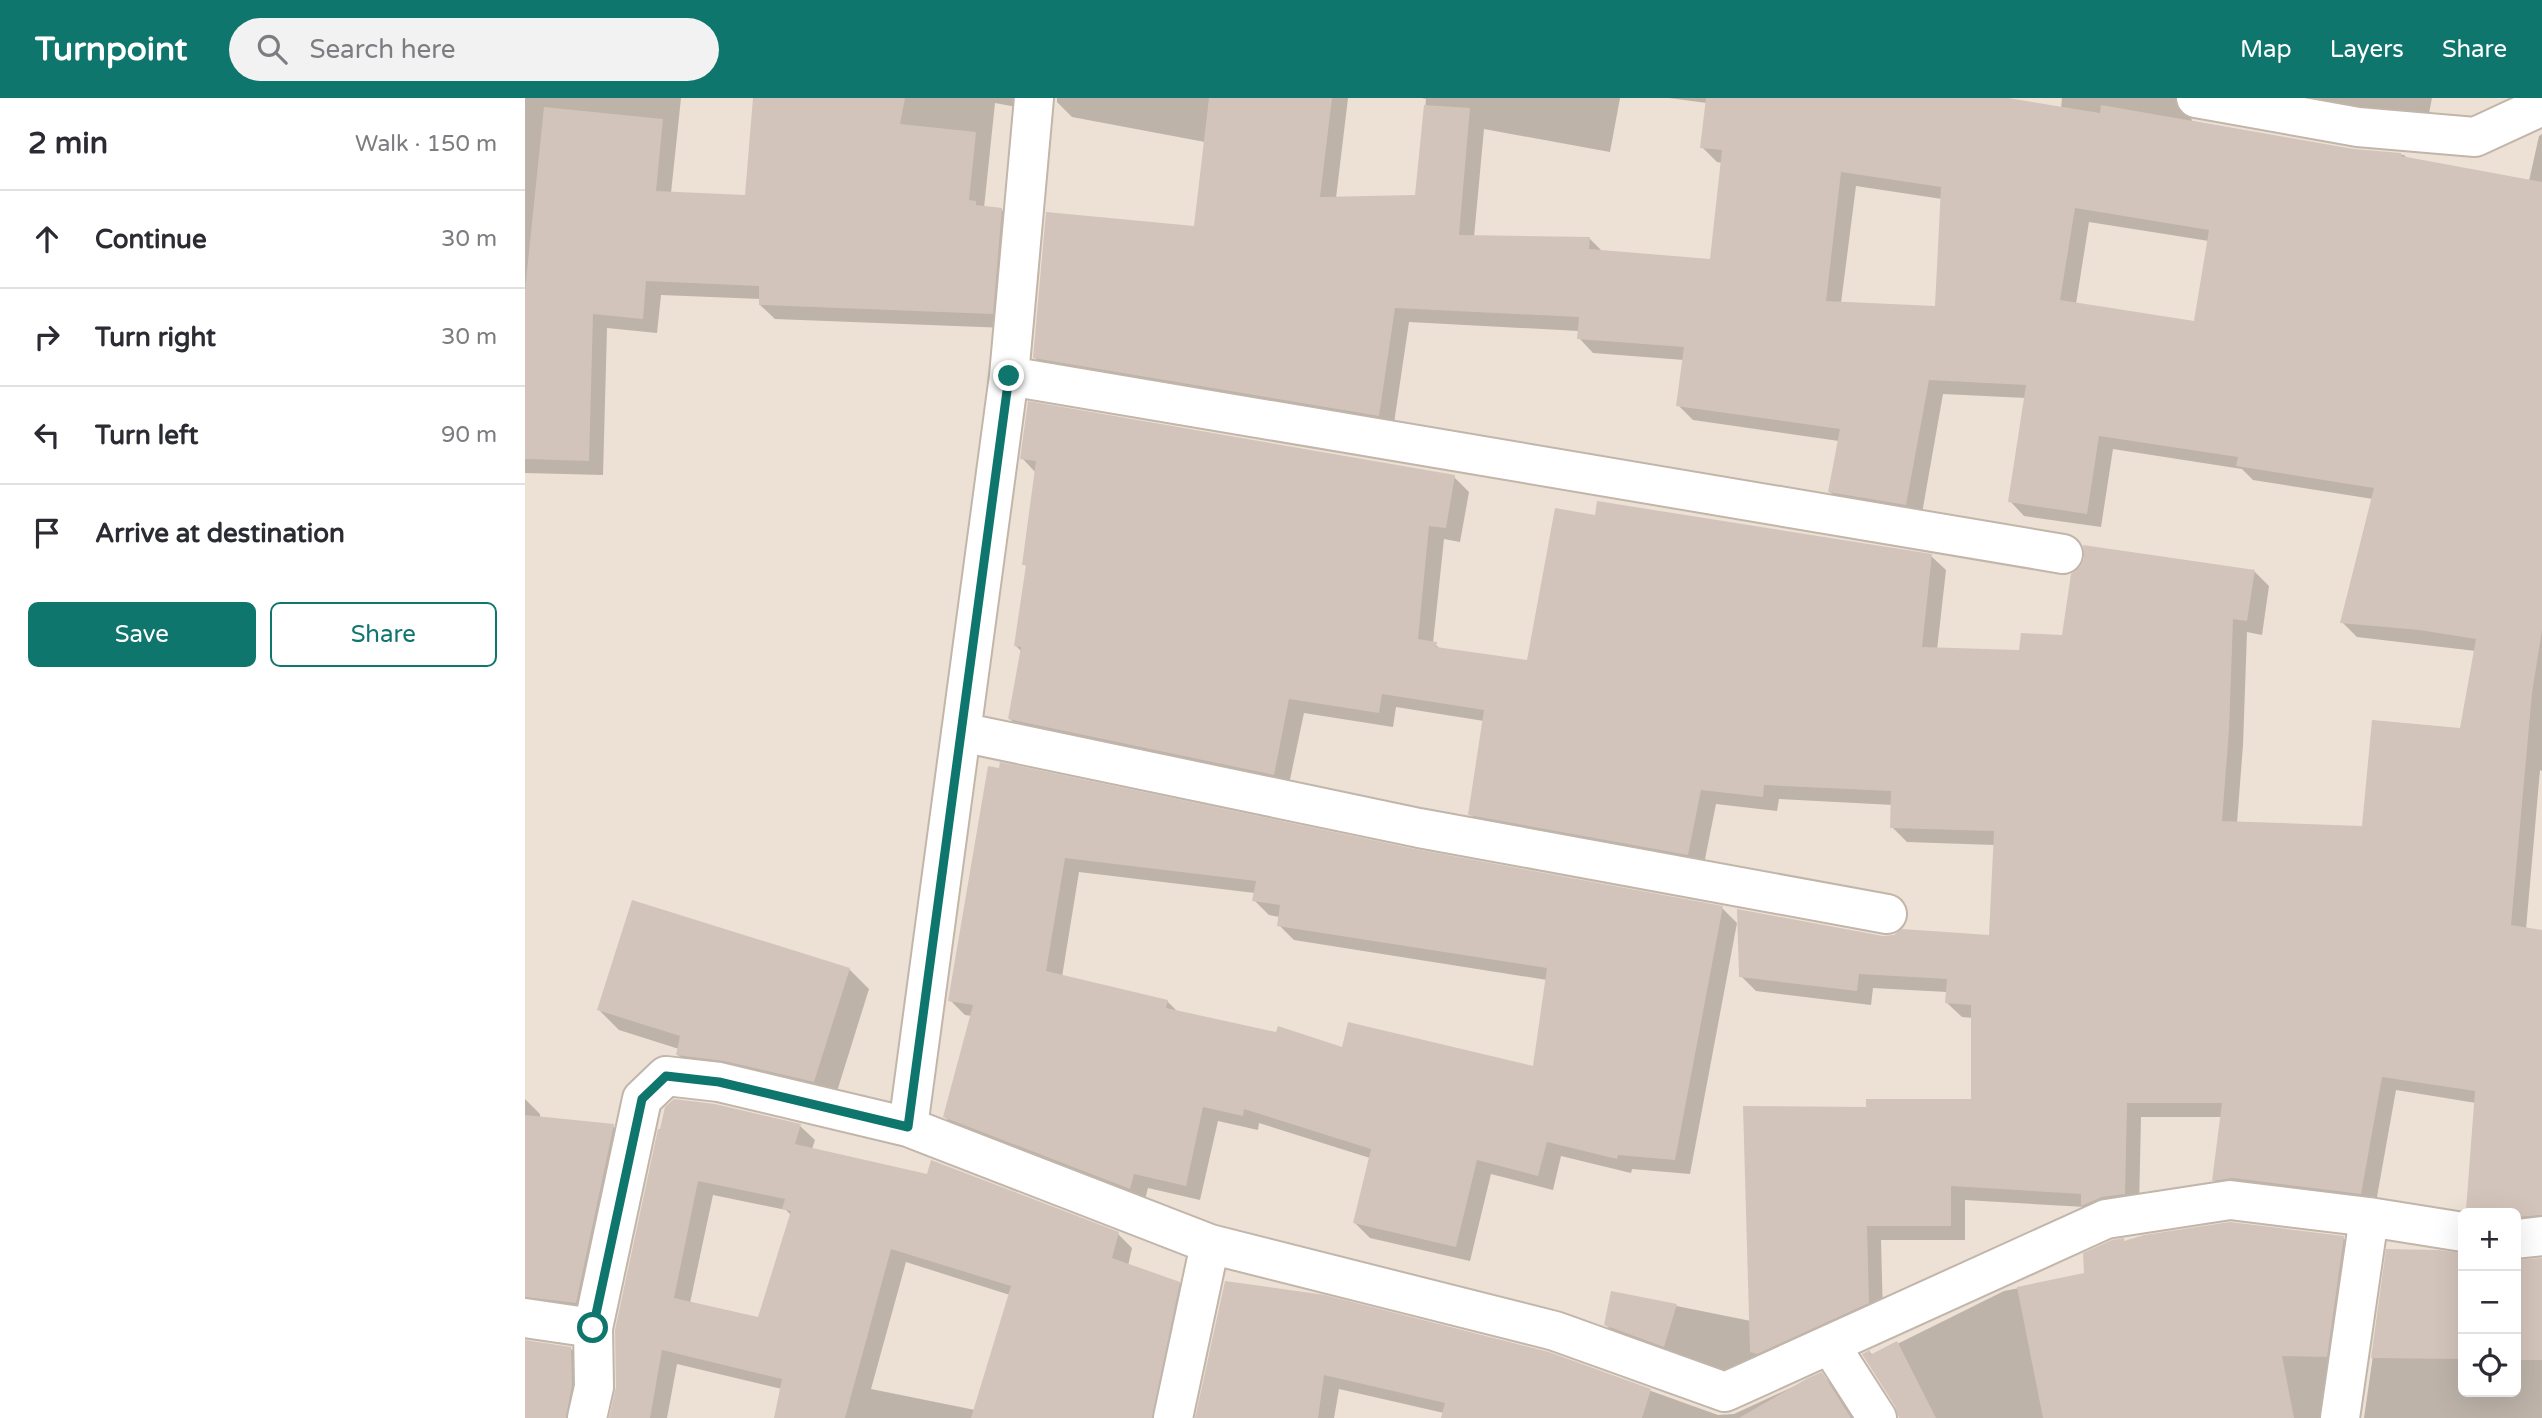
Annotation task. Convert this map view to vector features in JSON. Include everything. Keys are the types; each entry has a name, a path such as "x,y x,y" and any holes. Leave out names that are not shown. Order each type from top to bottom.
{"street":[{"path":"908,1127 1009,376 1034,98"},
{"path":"2196,98 2358,127 2475,137 2542,106"},
{"path":"1009,376 2063,554"},
{"path":"961,732 1419,828 1887,914"},
{"path":"587,1418 594,1387 593,1328 642,1099 666,1076 719,1082 908,1127 1210,1244 1555,1331 1725,1392 2106,1219 2230,1200 2458,1231"},
{"path":"2340,1418 2369,1217"},
{"path":"2521,1238 2542,1236"},
{"path":"1173,1418 1210,1244"},
{"path":"525,1318 593,1328"},
{"path":"1831,1345 1877,1418"}],"building":[{"path":"753,98 905,98 900,124 976,132 969,200 976,201 976,205 1002,208 993,314 759,305 759,286 646,281 643,319 593,314 589,461 525,459 525,290 544,107 663,119 656,191 745,195"},
{"path":"1209,98 1332,98 1320,197 1415,195 1424,105 1470,108 1459,235 1590,237 1589,249 1710,259 1722,150 1700,148 1706,98 2008,98 2100,113 2101,105 2354,149 2401,153 2401,156 2542,182 2542,630 2532,693 2511,925 2542,930 2542,1215 2521,1217 2521,1208 2466,1208 2475,1091 2382,1077 2361,1194 2233,1178 2212,1181 2222,1103 2127,1103 2125,1194 2102,1197 2081,1206 2081,1194 1951,1186 1951,1226 1867,1226 1869,1303 1757,1354 1750,1352 1743,1106 1866,1107 1866,1099 1971,1099 1971,1005 1945,1003 1947,979 1859,974 1857,991 1739,977 1737,909 1883,936 1894,935 1902,929 1989,935 1994,831 1890,828 1891,791 1764,785 1763,797 1701,790 1688,855 1468,815 1484,710 1382,694 1379,713 1289,699 1274,775 1008,719 1021,647 1014,646 1026,565 1022,565 1036,461 1020,459 1028,401 1455,475 1446,528 1429,526 1418,639 1437,642 1436,647 1527,660 1555,508 1595,515 1597,501 1932,554 1922,647 2019,650 2021,633 2062,635 2071,574 2080,567 2084,558 2083,545 2255,570 2247,621 2233,619 2222,821 2362,826 2372,720 2460,728 2476,639 2419,630 2340,623 2374,488 2236,466 2238,457 2099,436 2087,514 2008,502 2026,385 1929,380 1906,505 1828,492 1840,429 1676,406 1684,347 1577,339 1579,317 1395,308 1379,416 1033,358 1046,212 1194,226","holes":["1841,172 1941,187 1935,306 1826,301","2075,208 2209,230 2194,321 2060,300"]},
{"path":"1000,762 1415,849 1723,906 1675,1160 1618,1155 1617,1159 1547,1142 1538,1176 1477,1160 1456,1247 1353,1223 1371,1149 1244,1109 1243,1116 1203,1107 1186,1186 1134,1174 1130,1189 943,1117 973,1005 948,1001 988,766 999,768","holes":["1065,858 1256,881 1252,901 1280,905 1277,926 1547,968 1533,1066 1348,1022 1342,1047 1278,1026 1276,1032 1166,1008 1168,1000 1046,971"]},
{"path":"632,900 850,968 814,1082 724,1061 676,1055 680,1036 597,1010"},
{"path":"674,1099 715,1104 801,1124 795,1144 927,1174 931,1160 1119,1232 1112,1258 1180,1282 1152,1418 971,1418 1011,1286 891,1249 845,1418 774,1418 782,1379 662,1350 650,1418 609,1418 616,1387 615,1330 665,1107","holes":["698,1181 785,1199 782,1209 791,1211 758,1317 674,1298"]},
{"path":"525,1115 614,1124 576,1303 525,1297"},
{"path":"2230,1222 2344,1236 2327,1357 2282,1356 2294,1418 2043,1418 2017,1287 2084,1273 2083,1253 2112,1240 2124,1238 2124,1241 2144,1235"},
{"path":"2386,1249 2458,1252 2458,1359 2371,1358"},
{"path":"2542,1258 2542,1360 2521,1360 2521,1260"},
{"path":"1225,1281 1325,1295 1549,1352 1651,1389 1642,1418 1441,1418 1445,1403 1324,1375 1318,1418 1195,1418"},
{"path":"1611,1291 1677,1304 1664,1347 1604,1325"},
{"path":"525,1340 571,1347 572,1385 566,1418 525,1418"},
{"path":"1897,1341 1936,1418 1899,1418 1895,1406 1862,1354 1870,1350 1870,1355"},
{"path":"1822,1372 1851,1418 1739,1418 1808,1378"}],"route":[{"path":"593,1328 642,1099 666,1076 719,1082 908,1127 1009,376"}]}
